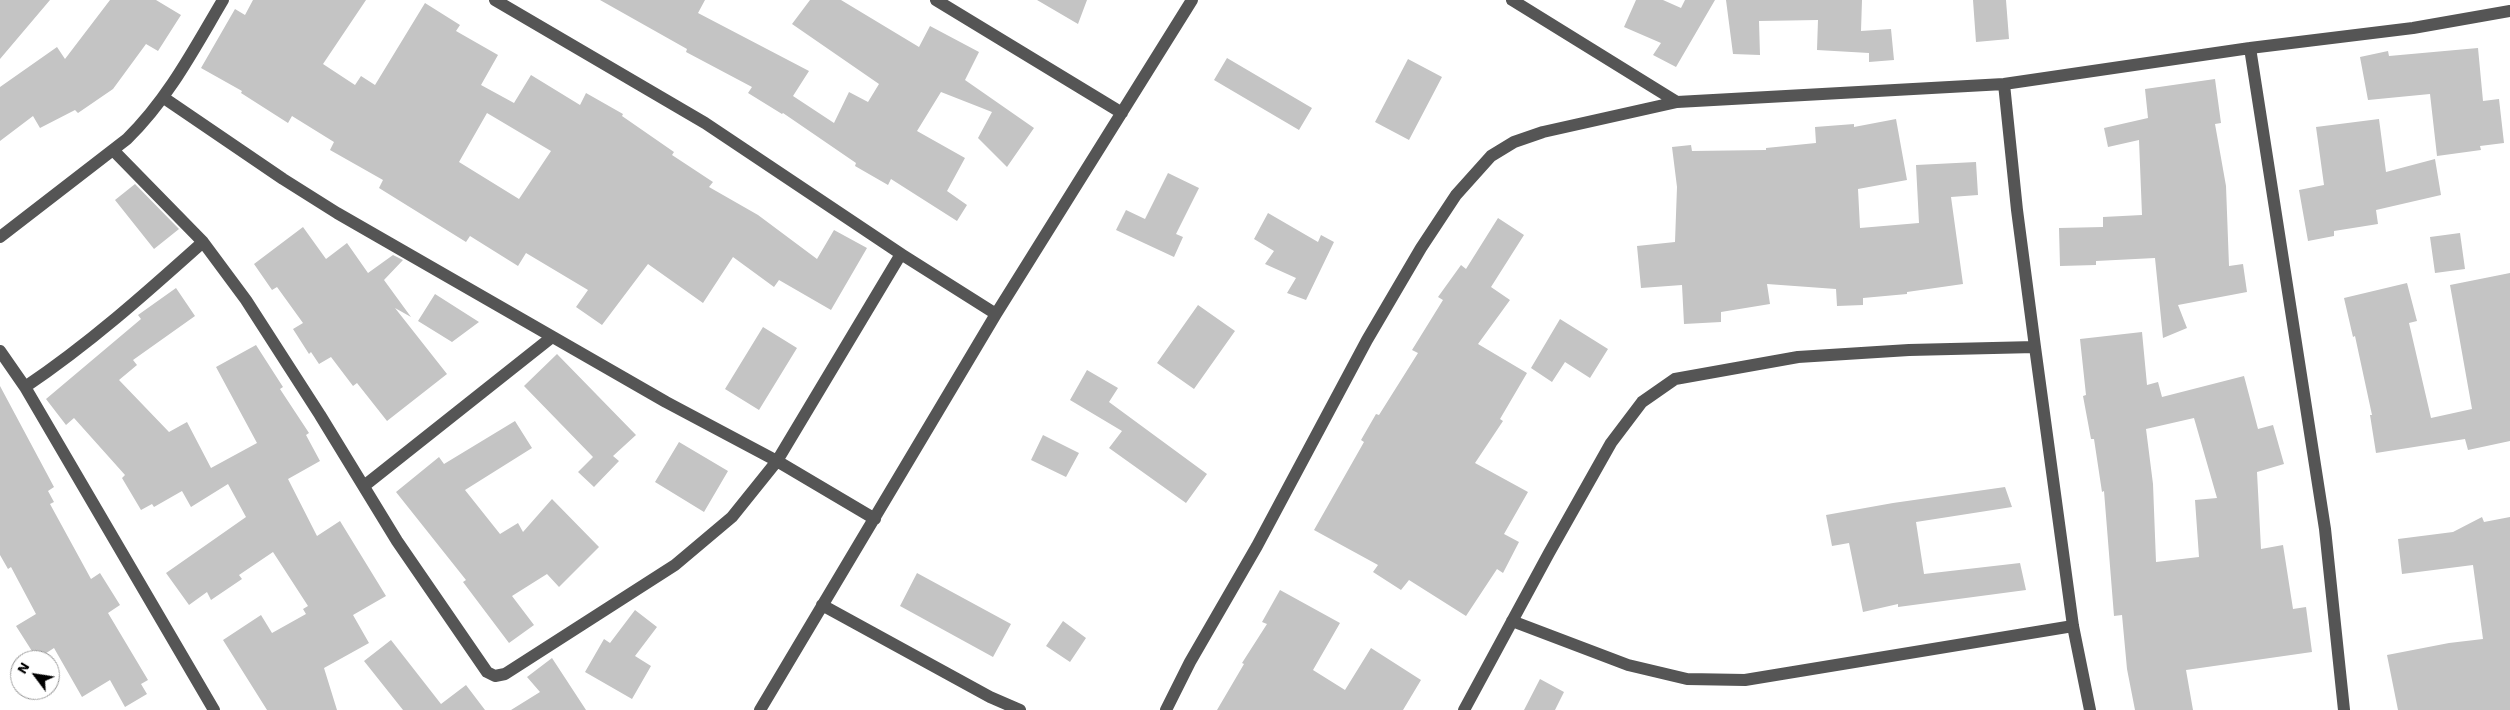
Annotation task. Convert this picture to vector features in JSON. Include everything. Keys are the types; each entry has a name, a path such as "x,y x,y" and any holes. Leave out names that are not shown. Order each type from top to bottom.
{"street":[{"path":"0,237 113,150 139,127 164,98 223,0"},
{"path":"495,0 705,123 901,254 996,314"},
{"path":"936,0 1122,113"},
{"path":"760,710 996,314 1192,0"},
{"path":"1512,0 1677,102"},
{"path":"1166,710 1190,662 1257,546 1367,340 1421,248 1456,195 1491,156 1514,142 1543,132 1677,102 2004,84 2250,48 2413,28 2510,11"},
{"path":"2250,48 2325,530 2344,710"},
{"path":"2004,84 2017,210 2035,347 2074,626 2090,710"},
{"path":"164,98 283,179 337,213 666,402 776,461 875,519"},
{"path":"113,150 203,242 251,308 397,541 486,672 495,676 505,674 675,565 732,517 776,461 901,254"},
{"path":"25,387 88,342 203,242"},
{"path":"364,486 552,337"},
{"path":"1464,710 1611,443 1642,402 1675,379 1798,357 1909,350 2035,347"},
{"path":"0,351 25,387 214,710"},
{"path":"822,604 990,697 1020,710"},
{"path":"1512,621 1628,665 1687,679 1746,680 2074,626"}],"building":[{"path":"0,0 50,0 0,59"},
{"path":"110,0 156,0 181,15 158,51 146,44 113,89 78,113 75,110 40,128 33,116 0,141 0,87 57,47 65,59"},
{"path":"253,0 366,0 323,64 355,85 361,76 375,85 425,3 460,25 456,31 498,55 481,85 514,103 531,75 580,105 586,93 623,114 622,116 674,152 672,155 713,182 709,187 758,215 817,259 834,230 867,248 831,310 779,280 774,287 733,257 703,303 648,264 602,325 576,307 588,290 526,253 518,266 470,236 466,242 379,188 383,180 330,150 334,142 292,116 288,123 241,93 242,91 201,68 235,9 245,15","holes":["487,113 551,151 519,199 459,162"]},
{"path":"600,0 705,0 698,13 809,71 793,96 834,123 849,92 868,102 879,84 792,24 810,0 841,0 919,47 930,26 979,52 965,80 1034,128 1007,167 978,138 992,112 941,92 917,131 965,158 947,191 967,205 957,221 891,179 888,185 855,166 856,163 783,113 748,93 752,87 686,52 687,49"},
{"path":"1037,0 1087,0 1078,24"},
{"path":"1636,0 1663,0 1681,8 1685,0 1715,0 1676,67 1653,55 1661,43 1624,27"},
{"path":"1726,0 1862,0 1861,31 1891,29 1894,60 1869,62 1869,53 1817,50 1818,20 1759,21 1760,55 1733,54"},
{"path":"1973,0 2006,0 2009,39 1976,42"},
{"path":"2478,48 2483,101 2499,99 2504,143 2480,146 2481,150 2437,156 2430,94 2368,100 2360,57 2388,51 2389,56"},
{"path":"1227,58 1312,108 1299,130 1214,80"},
{"path":"1408,59 1442,77 1409,140 1375,122"},
{"path":"2215,79 2221,123 2215,124 2226,186 2229,266 2243,264 2247,292 2178,305 2187,328 2163,338 2155,258 2096,261 2096,265 2060,266 2059,228 2103,227 2103,217 2142,215 2139,140 2108,147 2104,128 2148,118 2145,89"},
{"path":"1896,119 1907,180 1858,189 1860,228 1919,223 1916,165 1976,162 1978,195 1951,197 1963,284 1907,292 1907,294 1863,298 1863,305 1837,306 1836,289 1767,284 1770,304 1721,312 1721,322 1684,324 1682,285 1641,288 1637,246 1675,242 1677,187 1672,147 1691,145 1692,151 1766,150 1766,148 1816,143 1815,127 1854,124 1854,127"},
{"path":"2379,119 2386,172 2435,159 2441,195 2376,210 2378,224 2334,231 2334,236 2308,241 2299,190 2324,185 2316,127"},
{"path":"1168,173 1199,188 1176,234 1183,237 1174,257 1116,230 1126,210 1145,219"},
{"path":"135,184 179,229 154,249 115,200"},
{"path":"1268,213 1318,242 1321,235 1334,242 1306,300 1287,293 1296,278 1265,264 1274,251 1254,239"},
{"path":"1498,218 1524,235 1491,287 1510,300 1478,344 1527,373 1500,419 1503,421 1475,463 1528,492 1504,534 1519,542 1503,573 1497,569 1466,616 1409,580 1401,590 1373,572 1378,565 1314,530 1364,442 1361,440 1376,414 1379,415 1418,353 1412,350 1443,300 1438,297 1461,265 1466,269"},
{"path":"303,227 326,259 347,243 368,273 393,255 403,260 384,280 411,317 395,308 447,374 387,421 357,383 353,386 331,357 319,364 311,352 309,354 293,329 303,323 277,287 272,290 254,264"},
{"path":"2460,233 2465,269 2435,273 2430,237"},
{"path":"2510,273 2510,441 2468,450 2465,439 2376,453 2370,415 2372,415 2355,336 2353,337 2344,298 2407,283 2417,321 2409,323 2431,418 2472,409 2450,285"},
{"path":"176,288 195,316 133,360 137,365 119,380 169,432 187,422 211,468 257,443 216,367 256,345 283,387 280,389 309,433 306,435 320,461 288,479 317,536 340,521 386,596 353,615 369,643 324,668 337,710 267,710 223,640 261,615 272,633 306,614 303,609 308,606 273,552 239,575 242,579 211,600 207,592 189,605 166,573 246,517 228,484 191,507 182,491 154,507 152,504 141,510 122,478 125,475 74,418 66,425 46,399 141,319 138,315"},
{"path":"435,294 479,322 452,342 418,321"},
{"path":"1198,305 1235,331 1194,389 1157,363"},
{"path":"1560,319 1608,349 1590,378 1565,362 1552,382 1531,368"},
{"path":"763,327 797,348 759,410 725,389"},
{"path":"2142,332 2147,385 2158,382 2162,397 2244,376 2258,429 2273,425 2284,464 2257,472 2261,549 2283,545 2293,609 2306,607 2312,652 2186,670 2193,710 2135,710 2127,669 2122,615 2114,616 2104,491 2102,492 2094,439 2091,439 2083,396 2086,395 2080,339","holes":["2194,418 2217,498 2195,500 2199,557 2156,562 2153,484 2146,429"]},
{"path":"557,354 636,435 613,456 619,461 594,487 578,472 593,457 524,386"},
{"path":"1087,370 1118,388 1109,402 1207,474 1186,503 1109,448 1122,431 1070,400"},
{"path":"0,386 54,487 48,491 54,502 50,504 91,579 100,573 120,605 108,613 148,680 141,684 147,694 125,707 110,680 82,697 60,658 60,650 55,650 54,648 51,650 31,650 16,626 36,614 11,567 8,569 0,555"},
{"path":"515,421 532,448 465,490 500,534 518,523 523,532 552,499 599,547 559,587 547,574 512,596 534,625 509,643 463,582 466,580 396,492 439,457 444,464"},
{"path":"1043,435 1079,453 1066,477 1031,460"},
{"path":"679,442 728,471 704,512 655,482"},
{"path":"2005,487 2012,507 1916,522 1924,574 2020,563 2026,590 1898,607 1898,604 1863,612 1849,543 1832,546 1826,515 1893,503"},
{"path":"2482,517 2484,522 2510,517 2510,710 2398,710 2387,655 2449,643 2483,639 2473,565 2402,574 2398,539 2453,532"},
{"path":"917,573 1011,624 993,657 900,606"},
{"path":"1280,590 1340,623 1313,670 1345,690 1371,648 1421,680 1403,710 1217,710 1244,664 1242,663 1267,624 1262,622"},
{"path":"635,610 657,627 635,656 651,666 632,699 585,672 604,639 610,643"},
{"path":"1063,621 1086,638 1070,662 1046,646"},
{"path":"391,640 441,704 466,685 485,710 403,710 364,661"},
{"path":"552,658 586,710 511,710 540,692 527,677"},
{"path":"1540,679 1564,692 1555,710 1524,710"}]}
